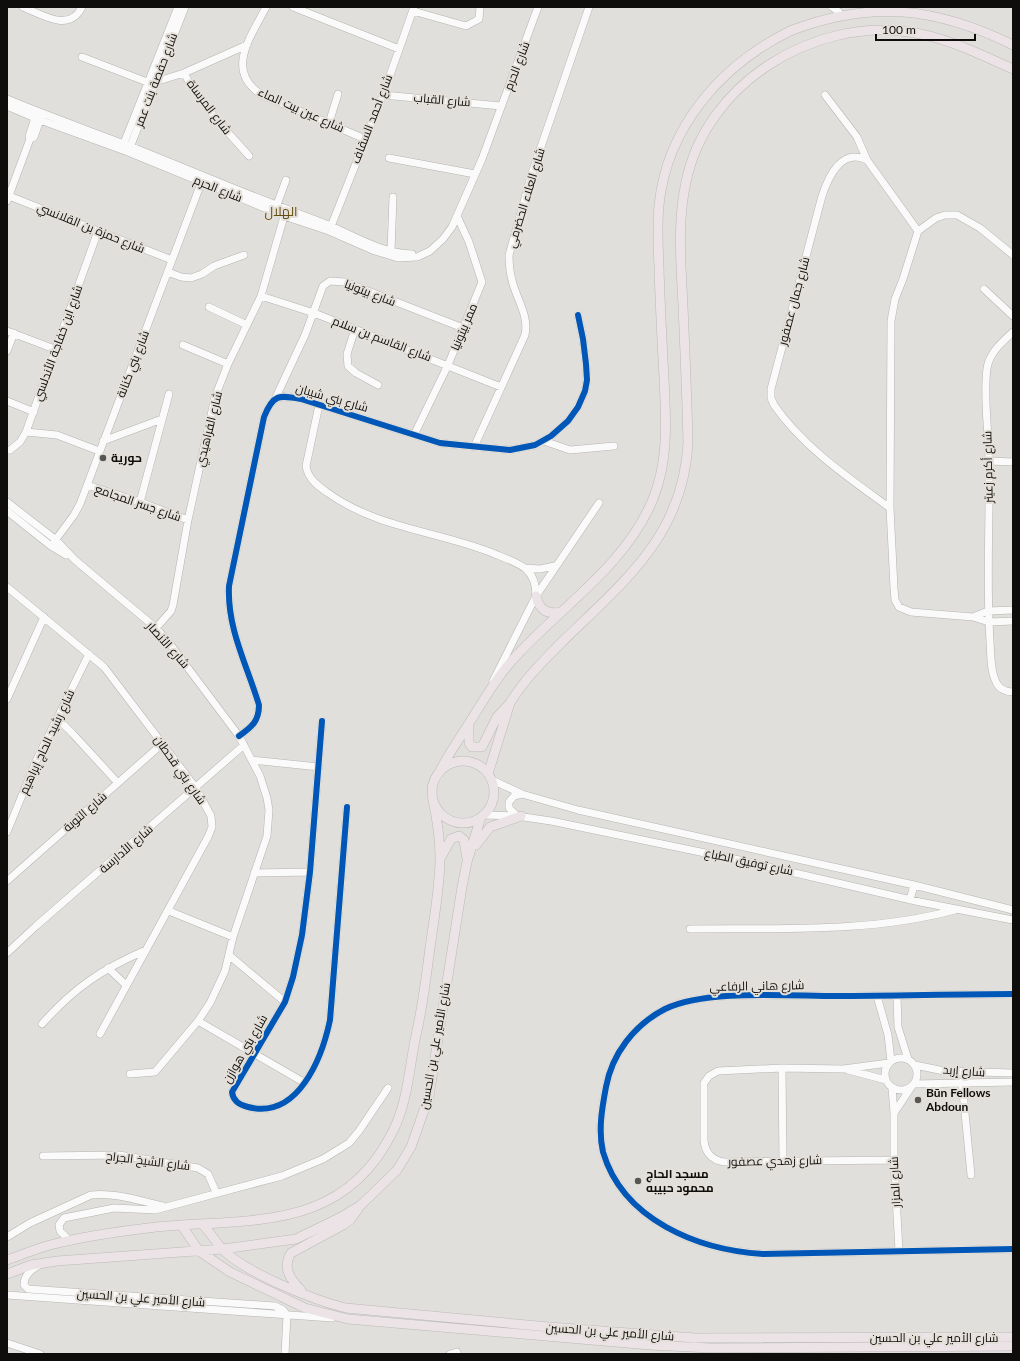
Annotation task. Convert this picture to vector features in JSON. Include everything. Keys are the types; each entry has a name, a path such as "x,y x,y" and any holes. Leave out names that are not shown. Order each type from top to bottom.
{"main road":[{"path":"439,773 451,764 465,761 479,766 490,777 494,789 490,807 482,816 467,822 453,821 440,813 434,800 433,786 439,773 447,757 470,722 488,690 518,653 612,562 631,539 652,501 662,471 666,434 658,226 662,187 675,145 699,105 731,69 768,42 836,10 881,8 926,11 974,26 1013,45"},
{"path":"470,722 468,737 469,743 472,747 482,747 497,717 510,703 535,669 622,584 648,554 665,529 680,493 687,461 688,443 680,252 681,214 690,169 706,131 724,104 762,69 783,57 804,46 828,38 863,30 909,32 939,38 962,46 1013,69"},
{"path":"536,596 541,609 547,613 554,614 561,612"},
{"path":"490,777 510,703"},
{"name":"شارع الأمير علي بن الحسين","path":"7,1260 49,1245 156,1227 268,1219 299,1213 322,1204 345,1191 360,1176 382,1150 393,1132 405,1100 422,1011 438,887 440,859 439,832 434,800"},
{"name":"شارع الأمير علي بن الحسين","path":"7,1274 31,1265 43,1263 223,1249 296,1239 341,1218 361,1205 397,1170 404,1160 420,1125 429,1096 456,918 467,862 482,816"},
{"path":"467,862 486,831 504,821 519,816"},
{"path":"440,859 451,839 459,836 463,838 465,843 467,862"},
{"path":"306,1296 289,1276 286,1260 291,1253 350,1220 361,1205"},
{"name":"شارع الأمير علي بن الحسين","path":"203,1224 223,1249 251,1268 306,1296 346,1308 645,1336 1013,1346"},
{"name":"شارع الأمير علي بن الحسين","path":"182,1226 199,1251 230,1272 305,1308 348,1319 650,1345 710,1348 1013,1337"}],"street":[{"path":"23,7 57,20 65,21 76,16 82,7"},
{"name":"شارع حفصة بنت عمر","path":"126,148 147,82 178,7"},
{"name":"شارع حفصة بنت عمر","path":"126,148 155,82 185,7"},
{"name":"شارع عين بيت الماء","path":"266,7 247,45 242,65 244,77 248,84 262,94 365,139"},
{"path":"292,7 398,49"},
{"path":"414,9 466,26 479,19 480,7"},
{"name":"شارع الحرم","path":"330,228 374,251 398,258 417,257 430,251 448,234 476,174 538,7"},
{"name":"شارع العلاء الحضرمي","path":"474,447 527,329 526,321 509,267 509,256 512,240 532,173 589,7"},
{"name":"شارع أحمد السقاف","path":"330,228 383,95 398,49 414,9"},
{"name":"شارع المرساة","path":"247,45 184,73 192,87 228,132 250,156"},
{"path":"82,57 147,82 155,82 184,73"},
{"path":"329,123 338,94"},
{"name":"شارع القباب","path":"383,95 501,106"},
{"path":"825,95 857,137 868,160 918,231"},
{"name":"شارع الحرم","path":"7,100 38,116"},
{"name":"شارع الحرم","path":"7,106 126,148 285,213 391,250 413,254 430,251"},
{"path":"8,199 30,139 34,137 38,116"},
{"name":"شارع جمال عصفور","path":"868,160 855,156 847,158 838,165 825,187 774,374 771,398 779,413 826,461 890,508"},
{"path":"390,158 476,174"},
{"name":"شارع بني كنانة","path":"54,543 74,515 87,485 203,179"},
{"path":"275,209 286,180"},
{"path":"391,250 393,197"},
{"name":"شارع حمزة بن القلانسي","path":"8,199 98,231 172,260"},
{"name":"شارع الفراهيدي","path":"156,628 173,605 188,520 215,397 228,364 261,296 285,213"},
{"path":"1013,255 980,228 957,216 945,215 936,218 918,231 892,310 890,508 895,600 899,607 911,612 973,617 989,622 1013,621"},
{"name":"ممر بيتونيا","path":"414,435 448,365 482,282 469,242 457,216"},
{"name":"شارع ابن خفاجة الأندلسي","path":"10,450 20,442 26,432 57,350 98,231"},
{"path":"168,272 182,277 192,278 202,274 214,266 244,254"},
{"name":"شارع بيتونيا","path":"276,397 314,313 325,284 337,280 464,328"},
{"path":"984,289 1013,316"},
{"name":"شارع القاسم بن سلام","path":"261,296 314,313 501,387"},
{"path":"209,307 247,325"},
{"name":"شارع بني شيبان","path":"276,397 289,397 319,405 440,443 510,450 535,445 544,441 568,421 578,407 585,391 587,380 586,364 578,315"},
{"path":"355,329 347,354 348,366 356,373 378,385"},
{"path":"7,351 10,332 57,350"},
{"name":"شارع أكرم زعيتر","path":"1013,332 995,350 987,367 986,384 989,461 988,611 993,672 996,683 1004,690 1013,692"},
{"path":"183,345 228,364"},
{"path":"140,502 169,394"},
{"path":"240,736 253,726 257,719 259,705 231,624 228,604 229,586 264,417 268,406 276,397"},
{"path":"7,401 34,412"},
{"path":"319,405 306,466 309,476 324,490 348,506 377,519 410,530 471,546 525,568 540,569 555,566"},
{"path":"103,441 162,419"},
{"path":"26,432 57,434 99,451"},
{"path":"544,441 570,450 614,446"},
{"path":"989,461 1013,462"},
{"name":"شارع جسر المجامع","path":"87,485 140,502 188,520"},
{"name":"شارع الأنصار","path":"7,502 19,516 75,560 156,628 188,666 240,736 244,745"},
{"path":"488,690 508,648 536,596 599,503"},
{"name":"شارع الأنصار","path":"7,511 19,516"},
{"path":"525,568 534,581 536,596"},
{"name":"شارع بني قحطان","path":"7,587 104,667 196,788 211,816 212,827 208,837 169,911 100,1034"},
{"path":"973,617 988,611 1013,610"},
{"path":"7,699 44,617"},
{"name":"شارع رشيد الحاج إبراهيم","path":"7,832 37,759 89,654"},
{"path":"58,719 118,783"},
{"name":"شارع بني هوازن","path":"322,721 310,872 302,935 293,977 285,1002 254,1052 232,1092 232,1098 236,1102 247,1107 269,1108 286,1102 305,1083 321,1052 330,1020 347,807"},
{"name":"شارع التوبة","path":"8,878 162,744"},
{"path":"130,1074 155,1072 198,1021 210,1003 230,956 233,937 267,836 269,810 260,776 244,745"},
{"name":"شارع الأدارسة","path":"7,953 244,745"},
{"path":"252,760 318,766"},
{"name":"شارع توفيق الطباع","path":"490,777 522,794 578,810 914,885 1013,910"},
{"path":"519,816 509,808 509,802 514,796 522,794"},
{"name":"شارع توفيق الطباع","path":"482,816 519,816 551,821 739,860 910,900 1013,920"},
{"path":"254,873 310,872"},
{"path":"910,900 914,885"},
{"path":"690,929 855,926 922,918 957,910"},
{"path":"169,911 233,937"},
{"path":"42,1024 74,992 108,968 146,950"},
{"path":"230,956 285,1002"},
{"path":"108,968 126,986"},
{"name":"شارع هاني الرفاعي","path":"1013,994 760,996 694,999 665,1010 632,1036 614,1059 608,1078 601,1112 604,1152 611,1170 625,1194 646,1213 692,1240 737,1252 752,1253 1013,1249"},
{"path":"894,1113 918,1075 915,1065 908,1059 898,1027 897,995"},
{"path":"877,996 888,1035 890,1062 885,1072 886,1080 892,1088 902,1090 913,1085"},
{"path":"198,1021 242,1048 254,1052 305,1083"},
{"path":"890,1062 899,1058 908,1059"},
{"name":"شارع زهدي عصفور","path":"890,1062 844,1069 782,1068 718,1071 709,1076 704,1083 704,1140 707,1152 717,1161 894,1160"},
{"name":"شارع إربد","path":"915,1065 944,1071 1013,1073"},
{"path":"782,1068 783,1160"},
{"name":"شارع زهدي عصفور","path":"844,1069 886,1080"},
{"path":"962,1082 971,1175"},
{"name":"شارع إربد","path":"913,1085 962,1082 1013,1082"},
{"path":"70,1241 60,1231 59,1225 64,1218 114,1208 144,1210 168,1207 216,1192 282,1176 323,1159 349,1143 359,1131 388,1088"},
{"name":"شارع المزار","path":"892,1088 899,1250"},
{"name":"شارع الشيخ الجراح","path":"42,1156 119,1155 198,1168 208,1174 216,1192"},
{"path":"7,1238 30,1223 79,1200 101,1194 130,1198 168,1207"},
{"path":"58,1210 64,1218"},
{"name":"شارع الأمير علي بن الحسين","path":"43,1263 27,1274 24,1285 28,1289 275,1306 284,1310 287,1315"},
{"name":"شارع الأمير علي بن الحسين","path":"7,1295 348,1319"},
{"path":"285,1354 287,1315"},
{"path":"7,1343 34,1353"}],"cycle path":[{"path":"239,736 248,730 254,723 258,715 259,705 234,632 229,602 229,586 264,417 270,404 274,400 282,397 301,399 440,443 510,450 535,445 551,436 568,421 578,407 585,391 587,380 586,364 578,315"},
{"path":"322,721 310,872 302,935 293,977 285,1002 232,1092 235,1100 239,1104 248,1107 266,1109 281,1104 294,1095 305,1083 314,1068 321,1051 330,1020 347,807"},
{"path":"1013,994 836,996 748,995 725,996 682,1003 665,1009 644,1023 634,1032 619,1052 613,1063 606,1087 601,1128 603,1152 613,1176 627,1196 645,1213 666,1227 689,1238 713,1246 763,1254 1013,1249"}],"place":[{"name":"حورية","path":"103,458"},
{"name":"Būn Fellows Abdoun","path":"918,1100"},
{"name":"مسجد الحاج محمود حبيبه","path":"638,1181"}],"district":[{"name":"الهلال","path":"281,211"}]}
